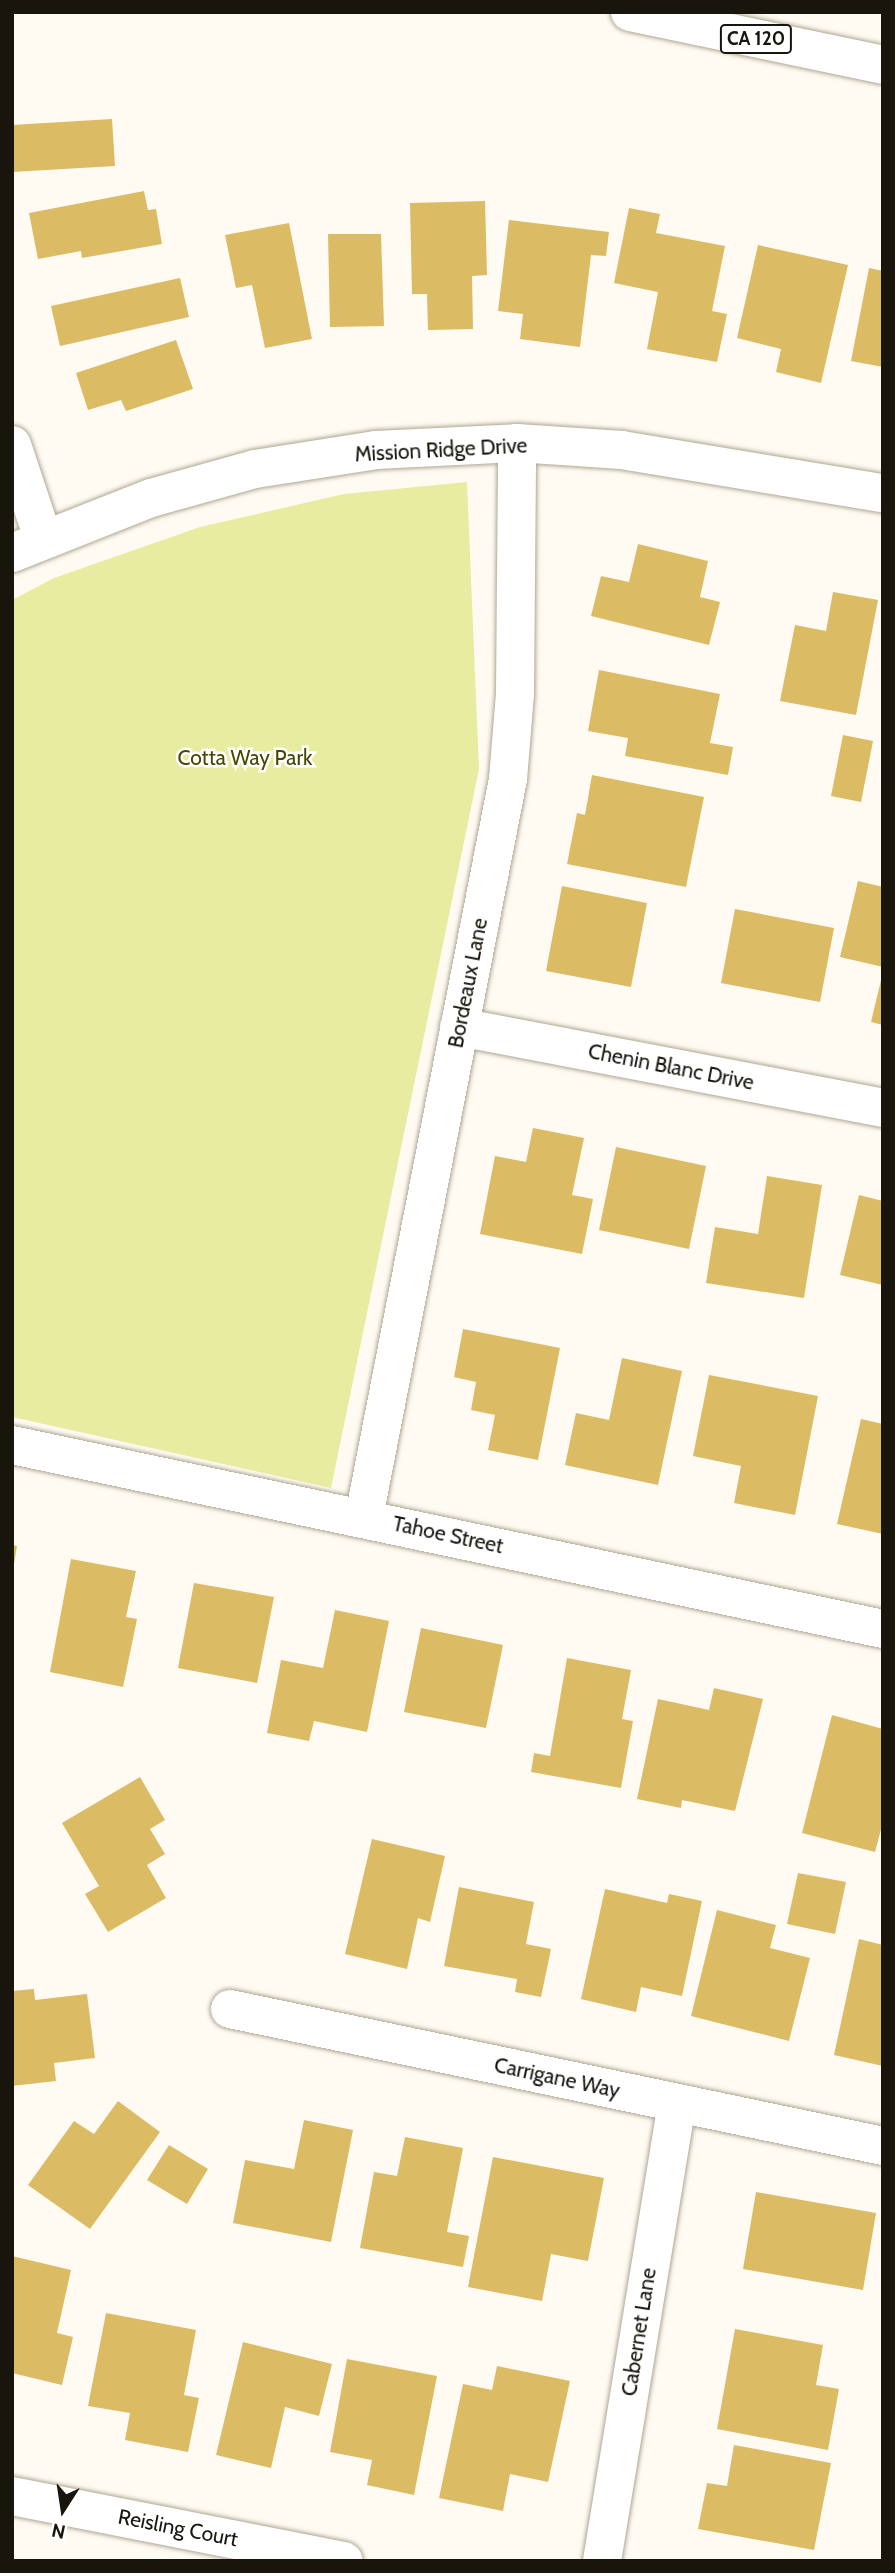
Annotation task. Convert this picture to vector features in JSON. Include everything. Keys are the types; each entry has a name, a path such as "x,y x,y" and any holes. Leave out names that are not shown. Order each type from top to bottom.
{"main road":[{"name":"CA 120","path":"630,12 883,65"},
{"name":"Mission Ridge Drive","path":"28,546 151,498 255,469 376,450 517,443 622,450 883,493"},
{"name":"Bordeaux Lane","path":"364,1517 508,779 515,693 517,443"},
{"path":"12,445 28,546"},
{"name":"Chenin Blanc Drive","path":"459,1027 883,1108"},
{"name":"Tahoe Street","path":"12,1445 364,1517 883,1629"},
{"name":"Carrigane Way","path":"230,2009 883,2146"},
{"name":"Cabernet Lane","path":"602,2561 677,2103"},
{"name":"Reisling Court","path":"12,2496 344,2561"}],"green space":[{"name":"Cotta Way Park","path":"467,482 479,769 331,1488 12,1417 12,600 54,578 200,527 344,494"}],"building":[{"path":"112,119 115,166 12,172 12,125"},
{"path":"144,191 148,210 156,209 162,244 82,258 81,251 38,259 29,213"},
{"path":"485,201 487,275 472,276 473,329 428,330 427,294 412,294 410,203"},
{"path":"629,208 660,214 656,233 725,246 712,311 727,314 717,362 647,349 658,292 614,283"},
{"path":"509,220 609,232 606,256 591,255 580,347 520,339 523,314 498,311"},
{"path":"289,223 312,339 265,348 252,285 236,288 225,235"},
{"path":"328,234 381,234 384,326 330,327"},
{"path":"758,245 848,265 821,383 776,372 781,349 737,338"},
{"path":"869,268 883,271 883,367 851,361"},
{"path":"180,278 189,317 60,346 51,306"},
{"path":"176,340 193,389 126,411 121,400 88,410 76,373"},
{"path":"638,544 708,561 700,597 720,602 709,645 591,616 601,576 629,582"},
{"path":"833,592 878,600 856,715 780,701 795,625 826,631"},
{"path":"599,670 720,694 710,743 733,747 728,775 625,756 628,738 588,731"},
{"path":"843,735 873,741 861,802 831,796"},
{"path":"592,775 704,797 686,887 567,864 577,813 585,815"},
{"path":"858,881 883,887 883,967 840,957"},
{"path":"562,886 647,903 631,987 546,971"},
{"path":"735,909 834,928 820,1002 721,983"},
{"path":"883,976 883,1025 871,1022"},
{"path":"533,1128 584,1138 572,1195 593,1199 582,1254 480,1234 495,1156 526,1162"},
{"path":"616,1147 706,1166 689,1249 599,1230"},
{"path":"767,1176 822,1185 804,1298 706,1283 715,1227 758,1234"},
{"path":"859,1195 883,1201 883,1285 840,1275"},
{"path":"463,1329 560,1348 538,1460 488,1450 495,1415 471,1410 476,1382 454,1377"},
{"path":"622,1358 682,1371 658,1485 565,1465 576,1413 609,1420"},
{"path":"709,1375 818,1396 795,1515 734,1503 741,1466 693,1456"},
{"path":"861,1419 883,1424 883,1534 837,1524"},
{"path":"12,1545 17,1546 14,1564 12,1564"},
{"path":"71,1559 136,1571 126,1617 137,1619 123,1687 50,1672"},
{"path":"194,1583 274,1597 257,1683 178,1668"},
{"path":"335,1610 389,1621 367,1732 314,1721 309,1741 267,1733 281,1660 323,1668"},
{"path":"421,1628 503,1645 486,1728 404,1712"},
{"path":"567,1658 631,1670 622,1719 633,1721 621,1788 531,1772 534,1753 550,1756"},
{"path":"714,1688 763,1699 735,1811 682,1800 681,1808 637,1799 658,1699 709,1710"},
{"path":"832,1715 883,1729 883,1822 875,1852 802,1833"},
{"path":"140,1777 165,1820 150,1829 165,1854 147,1865 166,1898 108,1932 85,1894 99,1886 62,1823"},
{"path":"372,1839 445,1856 430,1922 418,1918 407,1969 345,1954"},
{"path":"798,1873 846,1882 835,1934 787,1924"},
{"path":"459,1887 534,1902 526,1944 551,1949 541,1997 515,1992 517,1979 444,1966"},
{"path":"605,1889 667,1903 669,1894 702,1901 682,1996 641,1987 636,2012 581,1999"},
{"path":"717,1910 776,1925 770,1948 810,1958 789,2041 691,2016"},
{"path":"859,1939 883,1945 883,2066 834,2055"},
{"path":"34,1989 35,2000 87,1994 95,2058 54,2063 56,2081 12,2086 12,1991"},
{"path":"118,2101 160,2132 90,2229 28,2185 74,2121 94,2134"},
{"path":"304,2120 353,2130 331,2242 233,2223 245,2160 294,2169"},
{"path":"405,2137 463,2148 447,2232 469,2236 463,2267 360,2248 374,2172 397,2176"},
{"path":"169,2145 208,2169 187,2204 147,2180"},
{"path":"493,2157 604,2178 588,2261 551,2254 542,2301 468,2287"},
{"path":"756,2192 876,2213 863,2290 743,2269"},
{"path":"12,2256 71,2270 57,2333 73,2337 62,2385 12,2373"},
{"path":"106,2313 196,2330 184,2395 199,2398 188,2452 125,2440 130,2413 88,2406"},
{"path":"735,2329 823,2345 816,2385 839,2389 828,2450 717,2429"},
{"path":"243,2342 332,2364 319,2416 285,2407 271,2468 216,2455"},
{"path":"347,2359 437,2376 414,2495 367,2485 372,2460 330,2452"},
{"path":"497,2366 570,2381 548,2482 510,2474 503,2511 439,2498 463,2384 492,2390"},
{"path":"734,2445 831,2463 814,2550 698,2529 707,2483 727,2486"}]}
